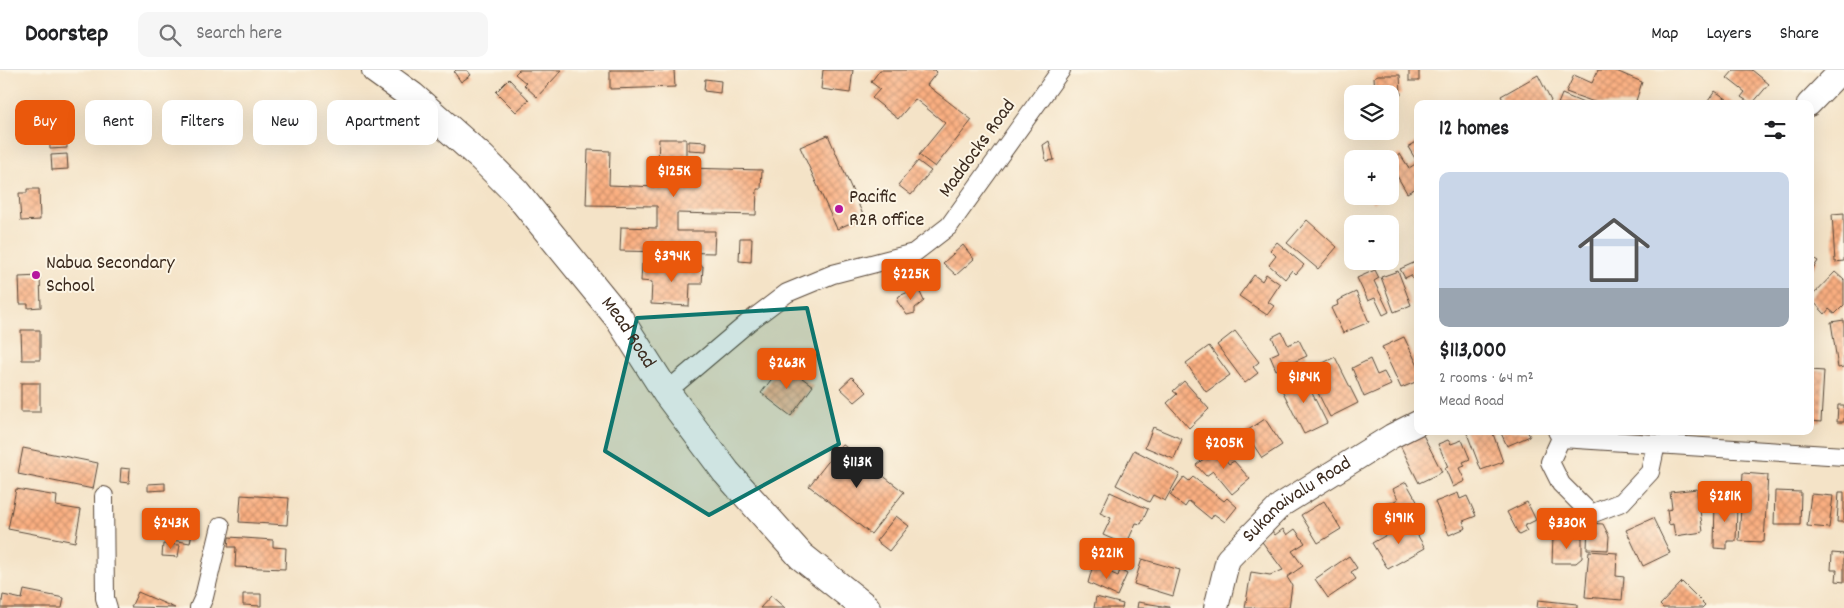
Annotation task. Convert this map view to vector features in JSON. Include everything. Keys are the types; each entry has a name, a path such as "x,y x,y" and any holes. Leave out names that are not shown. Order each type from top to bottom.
{"main road":[{"name":"Mead Road","path":"376,70 412,96 482,158 516,192 618,317 666,392 726,472 801,556 866,608"},
{"path":"1812,100 1844,70"},
{"name":"Sukanaivalu Road","path":"1216,608 1228,559 1281,505 1392,436 1414,425"}],"street":[{"name":"Maddocks Road","path":"666,392 750,321 787,293 833,274 914,253 949,226 1061,70"},
{"path":"1559,435 1550,462 1561,484 1591,514 1622,502 1650,472 1656,444"},
{"path":"1569,435 1656,444 1844,456"},
{"path":"104,496 105,598 108,608"},
{"path":"199,608 204,597 221,526"}],"highlighted area":[{"path":"807,308 839,444 709,515 605,451 637,318"}],"building":[{"path":"456,70 467,70 471,75 461,82 454,72"},
{"path":"519,70 562,70 537,97 524,85 526,83 515,74"},
{"path":"610,70 674,70 675,87 610,89"},
{"path":"823,70 853,70 850,93 821,89"},
{"path":"880,70 935,70 937,72 927,85 972,120 935,167 919,155 945,123 915,99 898,119 872,98 880,89 871,82"},
{"path":"1409,70 1419,70 1419,81 1409,81"},
{"path":"1598,70 1614,70 1642,82 1636,100 1589,100 1566,92 1574,75 1592,83"},
{"path":"1734,70 1752,70 1769,84 1755,100 1746,100 1741,97 1745,92 1727,78"},
{"path":"1378,75 1400,75 1401,95 1399,95 1399,85 1374,85 1374,77"},
{"path":"1538,75 1550,100 1503,100 1501,96"},
{"path":"509,79 529,100 516,112 496,92"},
{"path":"705,79 721,81 720,93 704,91"},
{"path":"1715,91 1728,100 1709,100"},
{"path":"1562,94 1576,100 1560,100"},
{"path":"828,135 864,217 837,229 800,147"},
{"path":"659,139 686,139 686,168 762,170 761,189 757,189 756,215 677,213 677,231 715,231 714,253 620,251 621,227 657,228 657,206 586,205 588,150 610,151 609,185 657,187"},
{"path":"689,141 707,142 706,151 689,150"},
{"path":"1049,141 1054,160 1046,161 1043,145"},
{"path":"1414,143 1414,157 1408,147"},
{"path":"50,145 67,145 67,148 50,149"},
{"path":"67,154 68,169 52,170 51,155"},
{"path":"1400,154 1409,168 1414,165 1414,189 1407,193 1399,179"},
{"path":"918,161 931,171 911,195 898,185"},
{"path":"27,189 39,189 40,220 21,221 19,193 27,193"},
{"path":"1844,213 1844,261 1835,262 1832,214"},
{"path":"1307,220 1337,247 1318,269 1287,243"},
{"path":"740,238 752,238 751,262 739,261"},
{"path":"1277,242 1304,265 1296,274 1292,270 1285,279 1269,265 1276,256 1270,250"},
{"path":"963,245 974,259 956,275 943,263"},
{"path":"1814,258 1818,261 1814,267"},
{"path":"1414,263 1414,281 1411,275 1405,278 1400,269"},
{"path":"642,264 703,266 702,284 690,284 689,306 651,304 652,282 641,281"},
{"path":"1375,270 1379,278 1374,281 1389,312 1383,315 1375,298 1368,301 1357,278"},
{"path":"1398,271 1411,305 1394,312 1381,277"},
{"path":"1835,272 1844,280 1844,305 1835,314 1829,309 1825,314 1814,302 1814,294"},
{"path":"1266,274 1280,284 1268,302 1274,306 1267,315 1239,296 1254,275 1262,281"},
{"path":"40,276 41,307 28,308 28,304 20,304 19,277"},
{"path":"918,288 924,301 915,308 915,313 907,315 897,301 899,296"},
{"path":"1356,292 1369,322 1343,333 1331,308 1338,305 1337,301"},
{"path":"1844,320 1844,367 1838,368 1831,322"},
{"path":"21,330 40,330 40,360 22,360"},
{"path":"1235,331 1259,362 1253,367 1258,373 1245,383 1217,345"},
{"path":"1282,332 1288,345 1299,340 1307,356 1276,370 1270,356 1279,352 1272,337"},
{"path":"1404,337 1414,358 1414,383 1401,388 1382,347"},
{"path":"1209,346 1230,375 1206,392 1186,363"},
{"path":"1335,357 1358,403 1330,417 1307,371"},
{"path":"1370,359 1377,375 1384,372 1391,385 1364,397 1352,368"},
{"path":"783,364 813,386 791,416 761,393"},
{"path":"1814,370 1824,371 1821,422 1814,421"},
{"path":"1303,375 1327,423 1304,434 1280,386"},
{"path":"852,377 867,392 855,402 840,388"},
{"path":"1184,381 1209,409 1189,428 1167,403 1177,394 1173,391"},
{"path":"21,383 40,383 40,412 21,412"},
{"path":"1838,405 1844,405 1844,422 1837,422"},
{"path":"1265,419 1282,445 1262,458 1245,432"},
{"path":"1153,427 1182,439 1174,459 1145,447"},
{"path":"1414,434 1423,435 1442,472 1419,483 1398,441"},
{"path":"1468,435 1493,435 1503,462 1481,470"},
{"path":"1502,435 1530,436 1507,446"},
{"path":"1448,440 1451,444 1462,440 1470,459 1463,462 1465,466 1459,468 1465,481 1453,487 1445,468 1448,467 1438,444"},
{"path":"842,444 904,492 871,534 809,486"},
{"path":"1220,446 1228,455 1224,458 1229,464 1234,461 1250,479 1232,494 1213,471 1206,476 1196,465"},
{"path":"23,448 98,463 93,489 18,474"},
{"path":"1134,450 1180,474 1165,501 1153,495 1149,502 1116,485"},
{"path":"121,468 130,469 129,483 120,482"},
{"path":"1743,473 1768,475 1764,542 1739,541"},
{"path":"1184,477 1189,481 1193,477 1224,501 1227,498 1237,507 1225,522 1214,514 1211,519 1189,501 1185,507 1170,495"},
{"path":"1406,482 1419,505 1396,517 1389,504 1398,499 1393,489"},
{"path":"165,483 165,490 148,491 148,484"},
{"path":"16,489 57,496 56,506 81,510 75,542 8,529"},
{"path":"1697,489 1703,532 1675,536 1673,524 1669,525 1667,510 1672,509 1670,492"},
{"path":"1775,491 1801,492 1800,525 1774,525"},
{"path":"1110,492 1148,509 1141,524 1136,523 1126,545 1103,535 1111,518 1100,513"},
{"path":"1839,492 1844,492 1844,522 1837,522"},
{"path":"1458,493 1460,499 1467,496 1476,516 1463,521 1466,528 1449,535 1435,502"},
{"path":"1811,494 1833,496 1829,528 1807,526"},
{"path":"241,495 289,498 287,525 239,522"},
{"path":"1715,499 1731,499 1731,506 1737,506 1736,541 1727,541 1727,549 1714,548"},
{"path":"1324,501 1341,529 1318,543 1301,515"},
{"path":"1527,502 1536,520 1524,526 1527,531 1519,535 1507,512"},
{"path":"896,516 909,526 889,551 876,541"},
{"path":"1653,518 1670,553 1643,566 1626,530"},
{"path":"1410,522 1425,548 1388,569 1372,543"},
{"path":"1588,523 1603,524 1609,536 1608,550 1587,549"},
{"path":"168,524 193,528 190,543 166,539"},
{"path":"1283,529 1287,535 1295,529 1305,543 1292,551 1303,566 1287,577 1292,585 1289,608 1245,608 1251,572 1270,575 1283,570 1260,539 1272,531 1275,535"},
{"path":"1553,536 1582,537 1582,558 1576,563 1552,563"},
{"path":"229,537 273,540 273,547 286,548 285,569 235,567 236,547 228,547"},
{"path":"163,544 180,545 178,557 162,556"},
{"path":"1100,545 1121,553 1115,570 1094,558"},
{"path":"1589,551 1617,553 1616,576 1624,577 1622,600 1585,597"},
{"path":"1832,553 1844,554 1844,582 1836,581 1837,570 1831,570"},
{"path":"1349,556 1357,568 1351,572 1356,579 1328,598 1315,579"},
{"path":"1142,559 1180,570 1173,596 1134,584"},
{"path":"1093,565 1118,576 1120,570 1127,574 1117,596 1088,583"},
{"path":"1682,582 1705,605 1702,608 1663,608 1660,605"},
{"path":"24,590 64,598 62,608 1,608 3,595 22,599"},
{"path":"138,592 175,608 131,607"},
{"path":"243,594 261,594 261,606 243,605"},
{"path":"771,596 785,608 760,608"},
{"path":"1096,597 1123,604 1122,608 1094,608"},
{"path":"1538,600 1577,604 1577,608 1537,608"},
{"path":"1138,602 1169,607 1169,608 1137,608"}],"place":[{"name":"Pacific R2R office","path":"839,209"},
{"name":"Nabua Secondary School","path":"36,275"}]}
